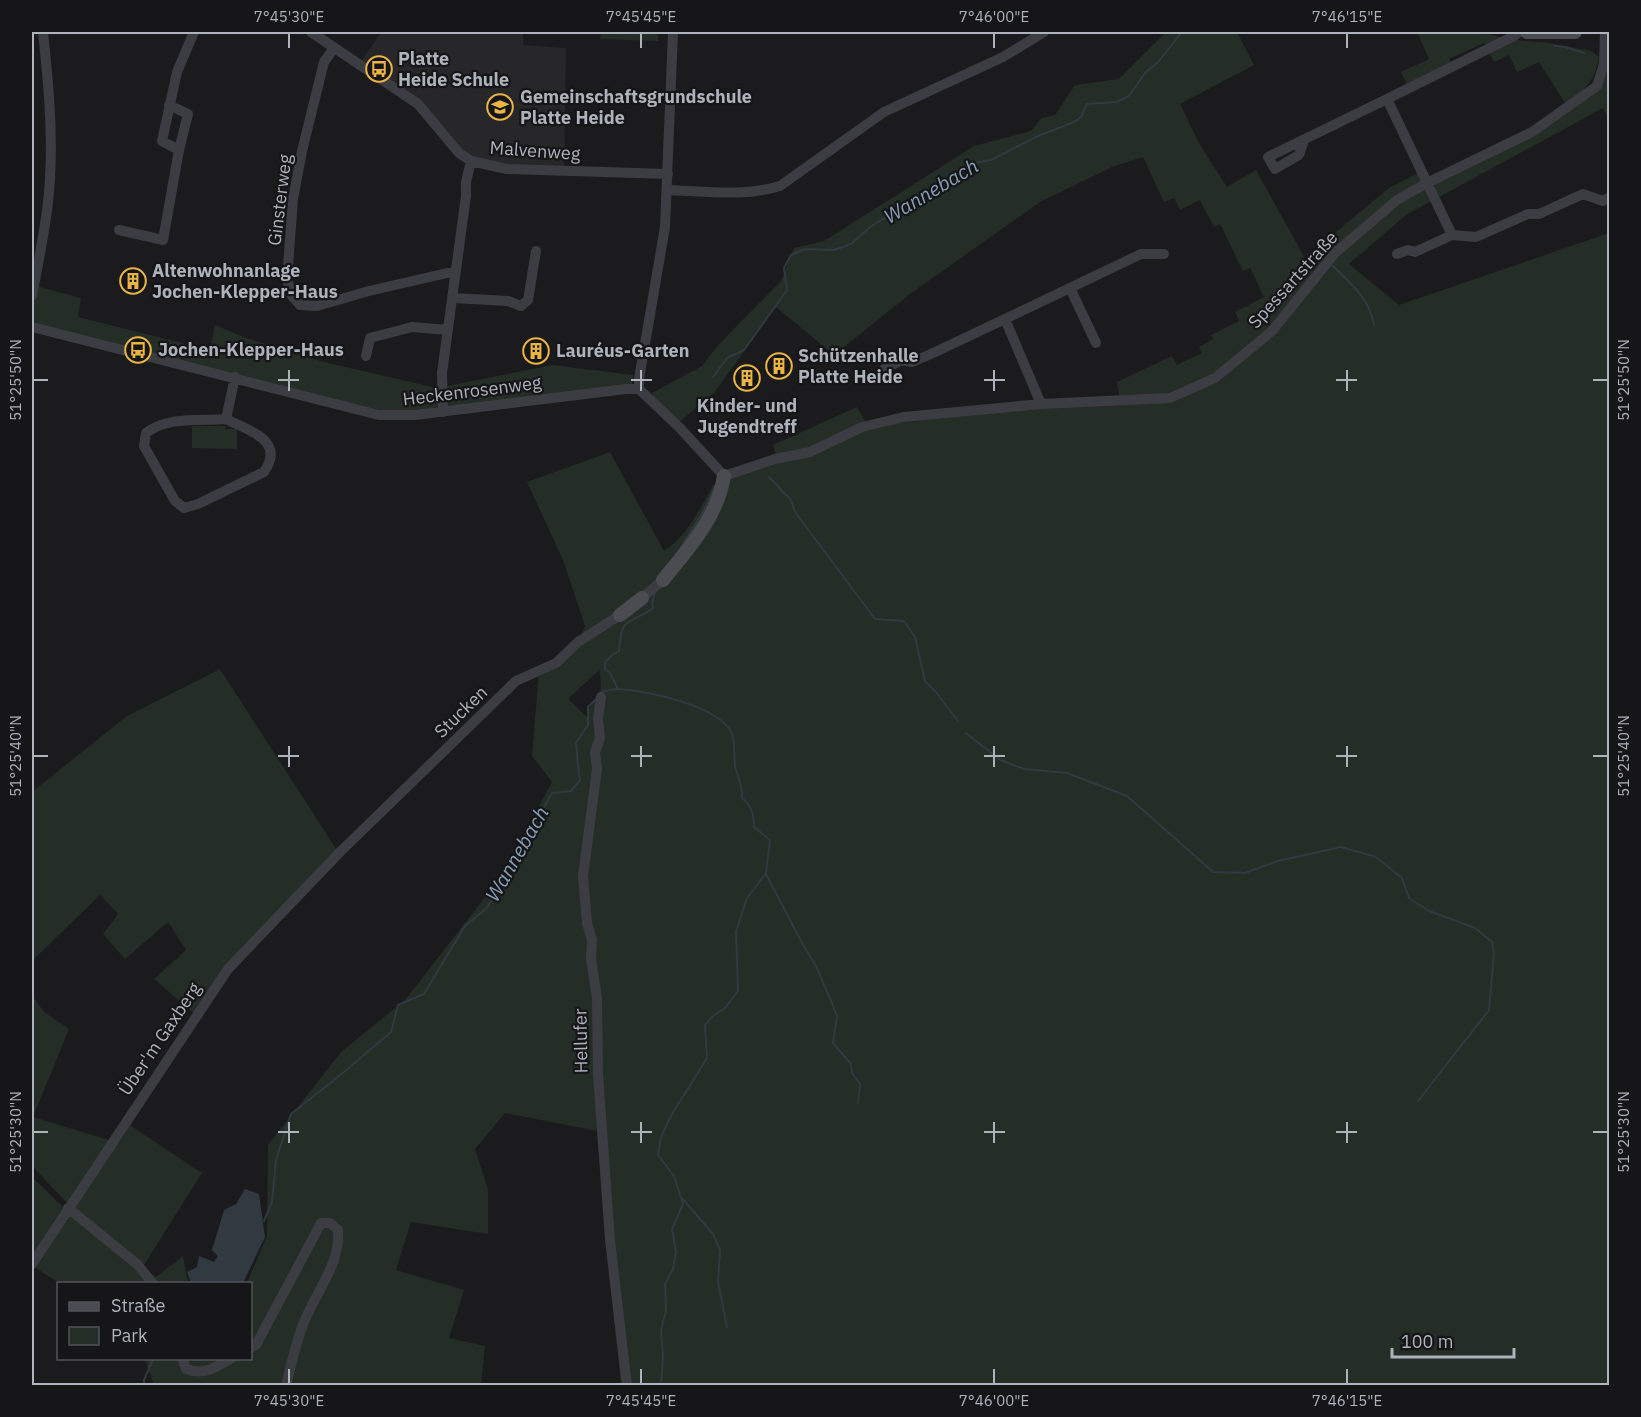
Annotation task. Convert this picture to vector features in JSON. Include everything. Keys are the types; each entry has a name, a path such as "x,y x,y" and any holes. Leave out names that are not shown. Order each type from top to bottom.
{"street":[{"path":"32,296 51,178 50,101 43,32"},
{"path":"179,150 162,141 177,72 194,32"},
{"name":"Malvenweg","path":"311,32 418,104 459,153 471,161 507,169 668,174"},
{"path":"620,615 663,580 700,533 720,496 724,476 679,427 639,389 665,227 673,32"},
{"path":"667,190 751,192 780,186 884,112 1003,57 1044,32"},
{"path":"1304,140 1519,32"},
{"path":"1527,32 1575,32"},
{"name":"Spessartstraße","path":"724,476 775,459 810,452 862,427 904,417 1041,404 1170,398 1215,378 1272,331 1335,253 1397,200 1532,132 1597,86 1604,64 1605,32"},
{"name":"Ginsterweg","path":"334,48 324,62 302,151 293,199 287,280 292,296 300,305 317,306 369,291 456,271"},
{"path":"1387,99 1452,235"},
{"path":"119,230 163,240 179,150 188,114 169,105"},
{"path":"443,412 442,373 466,182 471,161"},
{"path":"1396,255 1408,250 1415,252 1452,235 1476,237 1528,214 1539,214 1583,194 1603,201 1610,197"},
{"path":"32,229 44,232"},
{"path":"453,298 508,302 521,306 528,300 536,251"},
{"path":"884,369 902,360 912,362 931,354 1142,254 1164,254"},
{"path":"1070,288 1096,344"},
{"path":"1005,320 1041,404"},
{"name":"Heckenrosenweg","path":"32,327 379,415 404,416 639,389"},
{"path":"366,356 370,338 412,327 448,330"},
{"path":"226,419 235,377"},
{"path":"226,419 266,440 272,451 271,462 264,472 198,504 184,508 175,501 144,446 146,433 154,427 171,422 226,419"},
{"name":"Stucken","path":"340,852 516,681 556,663 578,642 620,615"},
{"name":"Hellufer","path":"601,697 598,718 600,738 595,752 597,769 583,876 597,998 598,1075 610,1240 627,1386"},
{"name":"Über'm Gaxberg","path":"32,1264 228,969 340,852"},
{"path":"68,1208 138,1265 151,1282"},
{"path":"252,1347 256,1345 321,1223 330,1223 338,1230 339,1243 324,1282 304,1322 286,1386"},
{"path":"182,1360 186,1369 196,1373 206,1372 230,1360"}],"shaded area":[{"path":"379,32 523,32 523,45 566,48 564,171 471,161 433,120 359,64 380,34"},
{"path":"245,1189 259,1194 265,1237 243,1282 191,1282 187,1272 197,1267 199,1256 214,1262 218,1256 212,1250 224,1210 236,1204"}],"green space":[{"path":"601,32 658,32 658,41 600,39"},
{"path":"1166,32 1237,32 1254,65 1180,104 1200,145 1227,187 1256,170 1306,260 1326,240 1389,188 1422,171 1427,183 1532,132 1597,86 1609,70 1609,119 1603,108 1406,215 1349,264 1399,305 1609,233 1609,1385 621,1385 597,1131 505,1113 475,1149 488,1189 488,1234 411,1222 396,1270 464,1290 449,1338 485,1346 481,1385 154,1385 145,1360 252,1360 252,1282 247,1282 267,1236 268,1145 341,1052 405,1000 500,878 552,782 532,756 539,671 578,642 585,626 563,560 527,482 610,452 664,551 680,538 713,485 716,485 724,476 778,461 773,445 857,407 868,426 1120,400 1117,382 1172,356 1177,365 1202,353 1199,347 1213,339 1211,335 1239,321 1235,312 1264,297 1250,268 1243,271 1220,224 1214,227 1200,200 1180,210 1174,198 1164,202 1143,157 1112,167 1040,202 910,294 834,355 776,307 714,393 679,422 656,401 652,393 702,366 718,345 781,281 794,248 824,241 974,146 1031,131 1042,118 1055,115 1075,85 1119,79","holes":["599,670 601,687 587,717 568,699"]},
{"path":"1417,32 1476,32 1591,51 1599,57 1592,79 1567,106 1539,62 1517,72 1509,55 1494,62 1484,43 1449,59 1452,65 1408,87 1401,72 1429,59"},
{"path":"32,285 81,298 78,317 210,350 215,325 246,338 324,362 437,388 552,365 633,375 632,384 414,411 380,411 32,324"},
{"path":"192,426 225,426 226,429 237,429 237,449 192,448"},
{"path":"220,669 340,855 230,970 198,1017 154,979 186,950 168,922 125,959 103,934 118,914 100,895 32,961 32,792 127,716"},
{"path":"32,995 44,1012 69,1029 33,1117 119,1143 130,1125 202,1173 144,1265 71,1207 32,1166"},
{"path":"32,1177 64,1208 33,1256 32,1254"},
{"path":"68,1213 156,1277 183,1256 188,1282 57,1282 34,1267"}],"waterway":[{"name":"Wannebach","path":"713,377 727,358 744,350 787,290 784,268 791,255 805,249 834,250 851,244 870,227 975,163 991,160 1036,137 1074,122 1081,117 1087,104 1117,102 1129,96 1145,73 1158,62 1182,32"},
{"path":"1554,46 1584,53"},
{"path":"1330,263 1363,298 1374,325"},
{"path":"769,477 791,500 795,512 875,619 904,621 915,637 925,681 958,721"},
{"name":"Wannebach","path":"681,547 702,514 715,487"},
{"name":"Wannebach","path":"601,694 604,691 618,689 610,673 605,669 605,662 619,651 624,626 653,608 655,593"},
{"path":"618,689 681,701 713,715 725,724 733,737 735,766 742,798 752,811 754,827 770,840 766,873 747,898 736,932 738,991 725,1008 705,1025 707,1058 672,1114 661,1137 658,1155 674,1176 683,1204 672,1229 676,1252 673,1269 665,1284 666,1311 661,1330 663,1357 661,1386"},
{"name":"Wannebach","path":"264,1221 272,1202 276,1160 291,1114 391,1032 398,1005 424,994 465,926 487,908 552,793 571,791 580,780 576,743 588,725 588,707 597,698"},
{"path":"966,733 1000,760 1024,769 1067,773 1127,796 1213,872 1245,873 1278,861 1341,847 1376,857 1402,878 1409,898 1429,911 1475,928 1492,942 1494,953 1489,1010 1418,1101"},
{"path":"766,874 816,966 831,1001 837,1016 833,1043 851,1064 852,1073 860,1084 858,1103"},
{"path":"681,1197 713,1234 720,1250 718,1282 727,1327"},
{"name":"Wannebach","path":"144,1386 144,1380 153,1360"}],"place":[{"name":"Platte Heide Schule","path":"379,69"},
{"name":"Gemeinschaftsgrundschule Platte Heide","path":"500,107"},
{"name":"Altenwohnanlage Jochen-Klepper-Haus","path":"133,281"},
{"name":"Jochen-Klepper-Haus","path":"138,350"},
{"name":"Lauréus-Garten","path":"536,351"},
{"name":"Schützenhalle Platte Heide","path":"779,366"},
{"name":"Kinder- und Jugendtreff","path":"747,378"}]}
